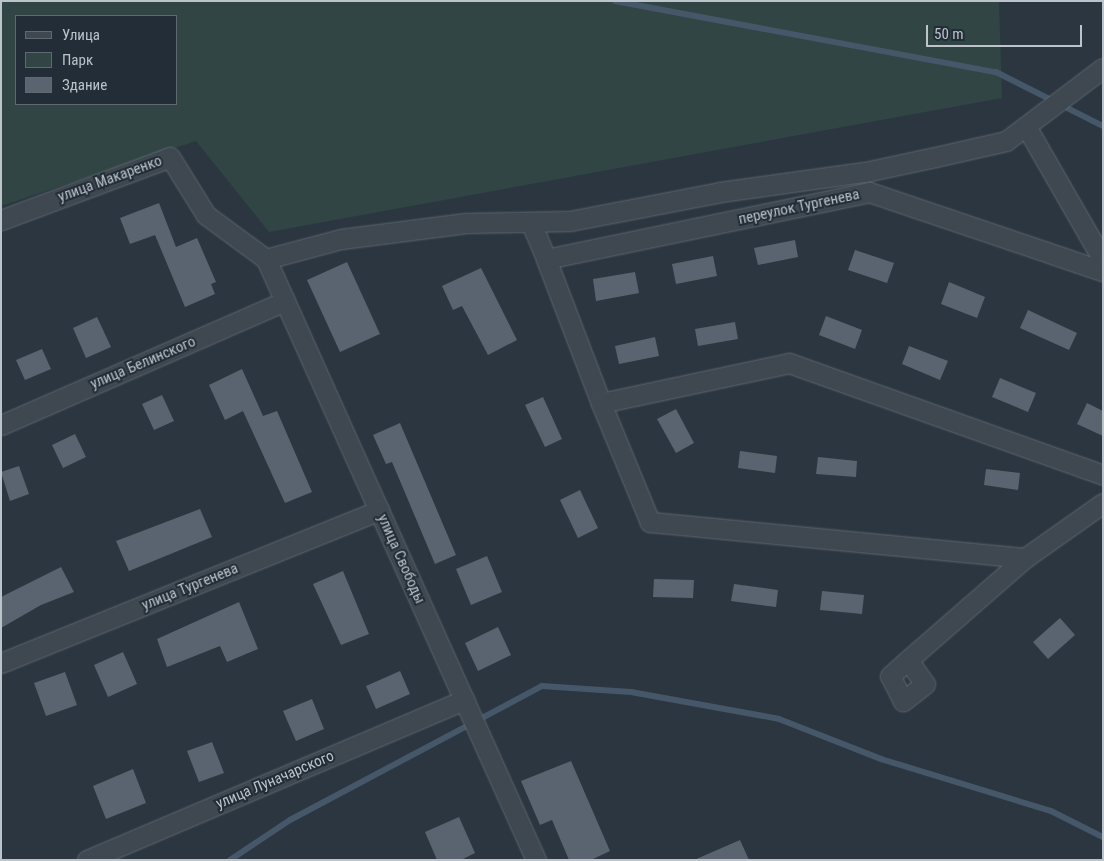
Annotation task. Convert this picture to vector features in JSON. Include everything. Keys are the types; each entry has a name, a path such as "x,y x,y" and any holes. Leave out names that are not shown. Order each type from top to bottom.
{"street":[{"path":"266,258 341,239 466,223 570,221 720,192 865,172 1006,141 1027,128 1103,68"},
{"path":"1027,128 1103,260"},
{"name":"улица Макаренко","path":"1,220 170,156 206,215 266,258"},
{"path":"865,172 869,192"},
{"name":"переулок Тургенева","path":"546,259 869,192 1103,271"},
{"path":"531,223 601,403 650,522 1025,558"},
{"name":"улица Свободы","path":"266,258 536,860"},
{"name":"улица Белинского","path":"1,425 285,301"},
{"path":"601,403 789,363 1103,475"},
{"path":"908,660 1025,558 1103,503"},
{"name":"улица Тургенева","path":"1,663 379,510"},
{"name":"улица Луначарского","path":"87,860 464,700"}],"green space":[{"path":"1,1 999,1 1002,98 269,232 196,141 1,206"}],"building":[{"path":"159,203 176,247 197,238 216,282 211,284 215,294 185,307 155,235 130,244 120,218"},
{"path":"795,240 798,257 758,265 754,248"},
{"path":"855,250 894,263 887,283 848,270"},
{"path":"713,256 717,276 676,284 672,264"},
{"path":"347,262 380,334 340,352 307,280"},
{"path":"481,268 517,340 488,355 462,306 453,310 442,286"},
{"path":"635,272 639,293 596,301 593,279"},
{"path":"949,282 985,297 977,318 941,304"},
{"path":"1028,310 1077,333 1069,350 1020,328"},
{"path":"826,316 862,330 855,349 819,335"},
{"path":"97,317 111,347 86,358 73,328"},
{"path":"735,322 738,339 698,346 695,329"},
{"path":"655,337 659,356 619,364 615,346"},
{"path":"909,346 948,361 940,380 902,364"},
{"path":"42,349 51,369 25,380 16,360"},
{"path":"242,369 263,416 277,411 312,492 285,503 243,411 225,420 209,385"},
{"path":"1000,378 1036,393 1028,412 992,397"},
{"path":"162,395 174,421 154,430 142,404"},
{"path":"543,397 562,439 545,447 525,405"},
{"path":"1087,403 1103,411 1103,436 1077,424"},
{"path":"676,409 694,443 676,453 657,419"},
{"path":"400,423 456,555 435,564 392,462 386,464 373,435"},
{"path":"75,434 86,457 63,468 52,445"},
{"path":"740,451 777,456 775,473 738,468"},
{"path":"818,457 857,461 856,477 816,474"},
{"path":"19,466 29,494 10,501 1,472"},
{"path":"986,469 1020,473 1018,490 984,485"},
{"path":"580,490 598,528 578,538 560,500"},
{"path":"200,509 212,537 129,571 116,541"},
{"path":"487,556 502,592 471,605 456,569"},
{"path":"61,567 74,592 41,605 1,628 1,597"},
{"path":"343,571 369,634 341,645 313,584"},
{"path":"654,579 694,580 693,598 653,597"},
{"path":"734,584 778,590 776,607 731,601"},
{"path":"822,591 864,595 862,614 820,610"},
{"path":"239,602 258,649 227,662 220,646 167,667 157,639"},
{"path":"1060,618 1075,635 1048,659 1033,642"},
{"path":"498,627 511,655 478,671 465,643"},
{"path":"123,652 137,684 108,697 94,665"},
{"path":"400,671 410,694 376,709 366,686"},
{"path":"65,672 77,705 46,716 34,683"},
{"path":"312,699 324,729 296,741 283,711"},
{"path":"212,742 224,773 199,782 187,751"},
{"path":"571,761 610,851 591,860 569,860 552,820 540,825 521,781"},
{"path":"133,769 146,803 106,819 93,786"},
{"path":"459,817 475,853 461,860 437,860 425,832"},
{"path":"740,840 749,860 694,860"}],"waterway":[{"path":"615,1 996,72 1103,126"},
{"path":"230,860 290,820 542,686 631,692 779,719 881,759 1051,811 1103,837"}]}
